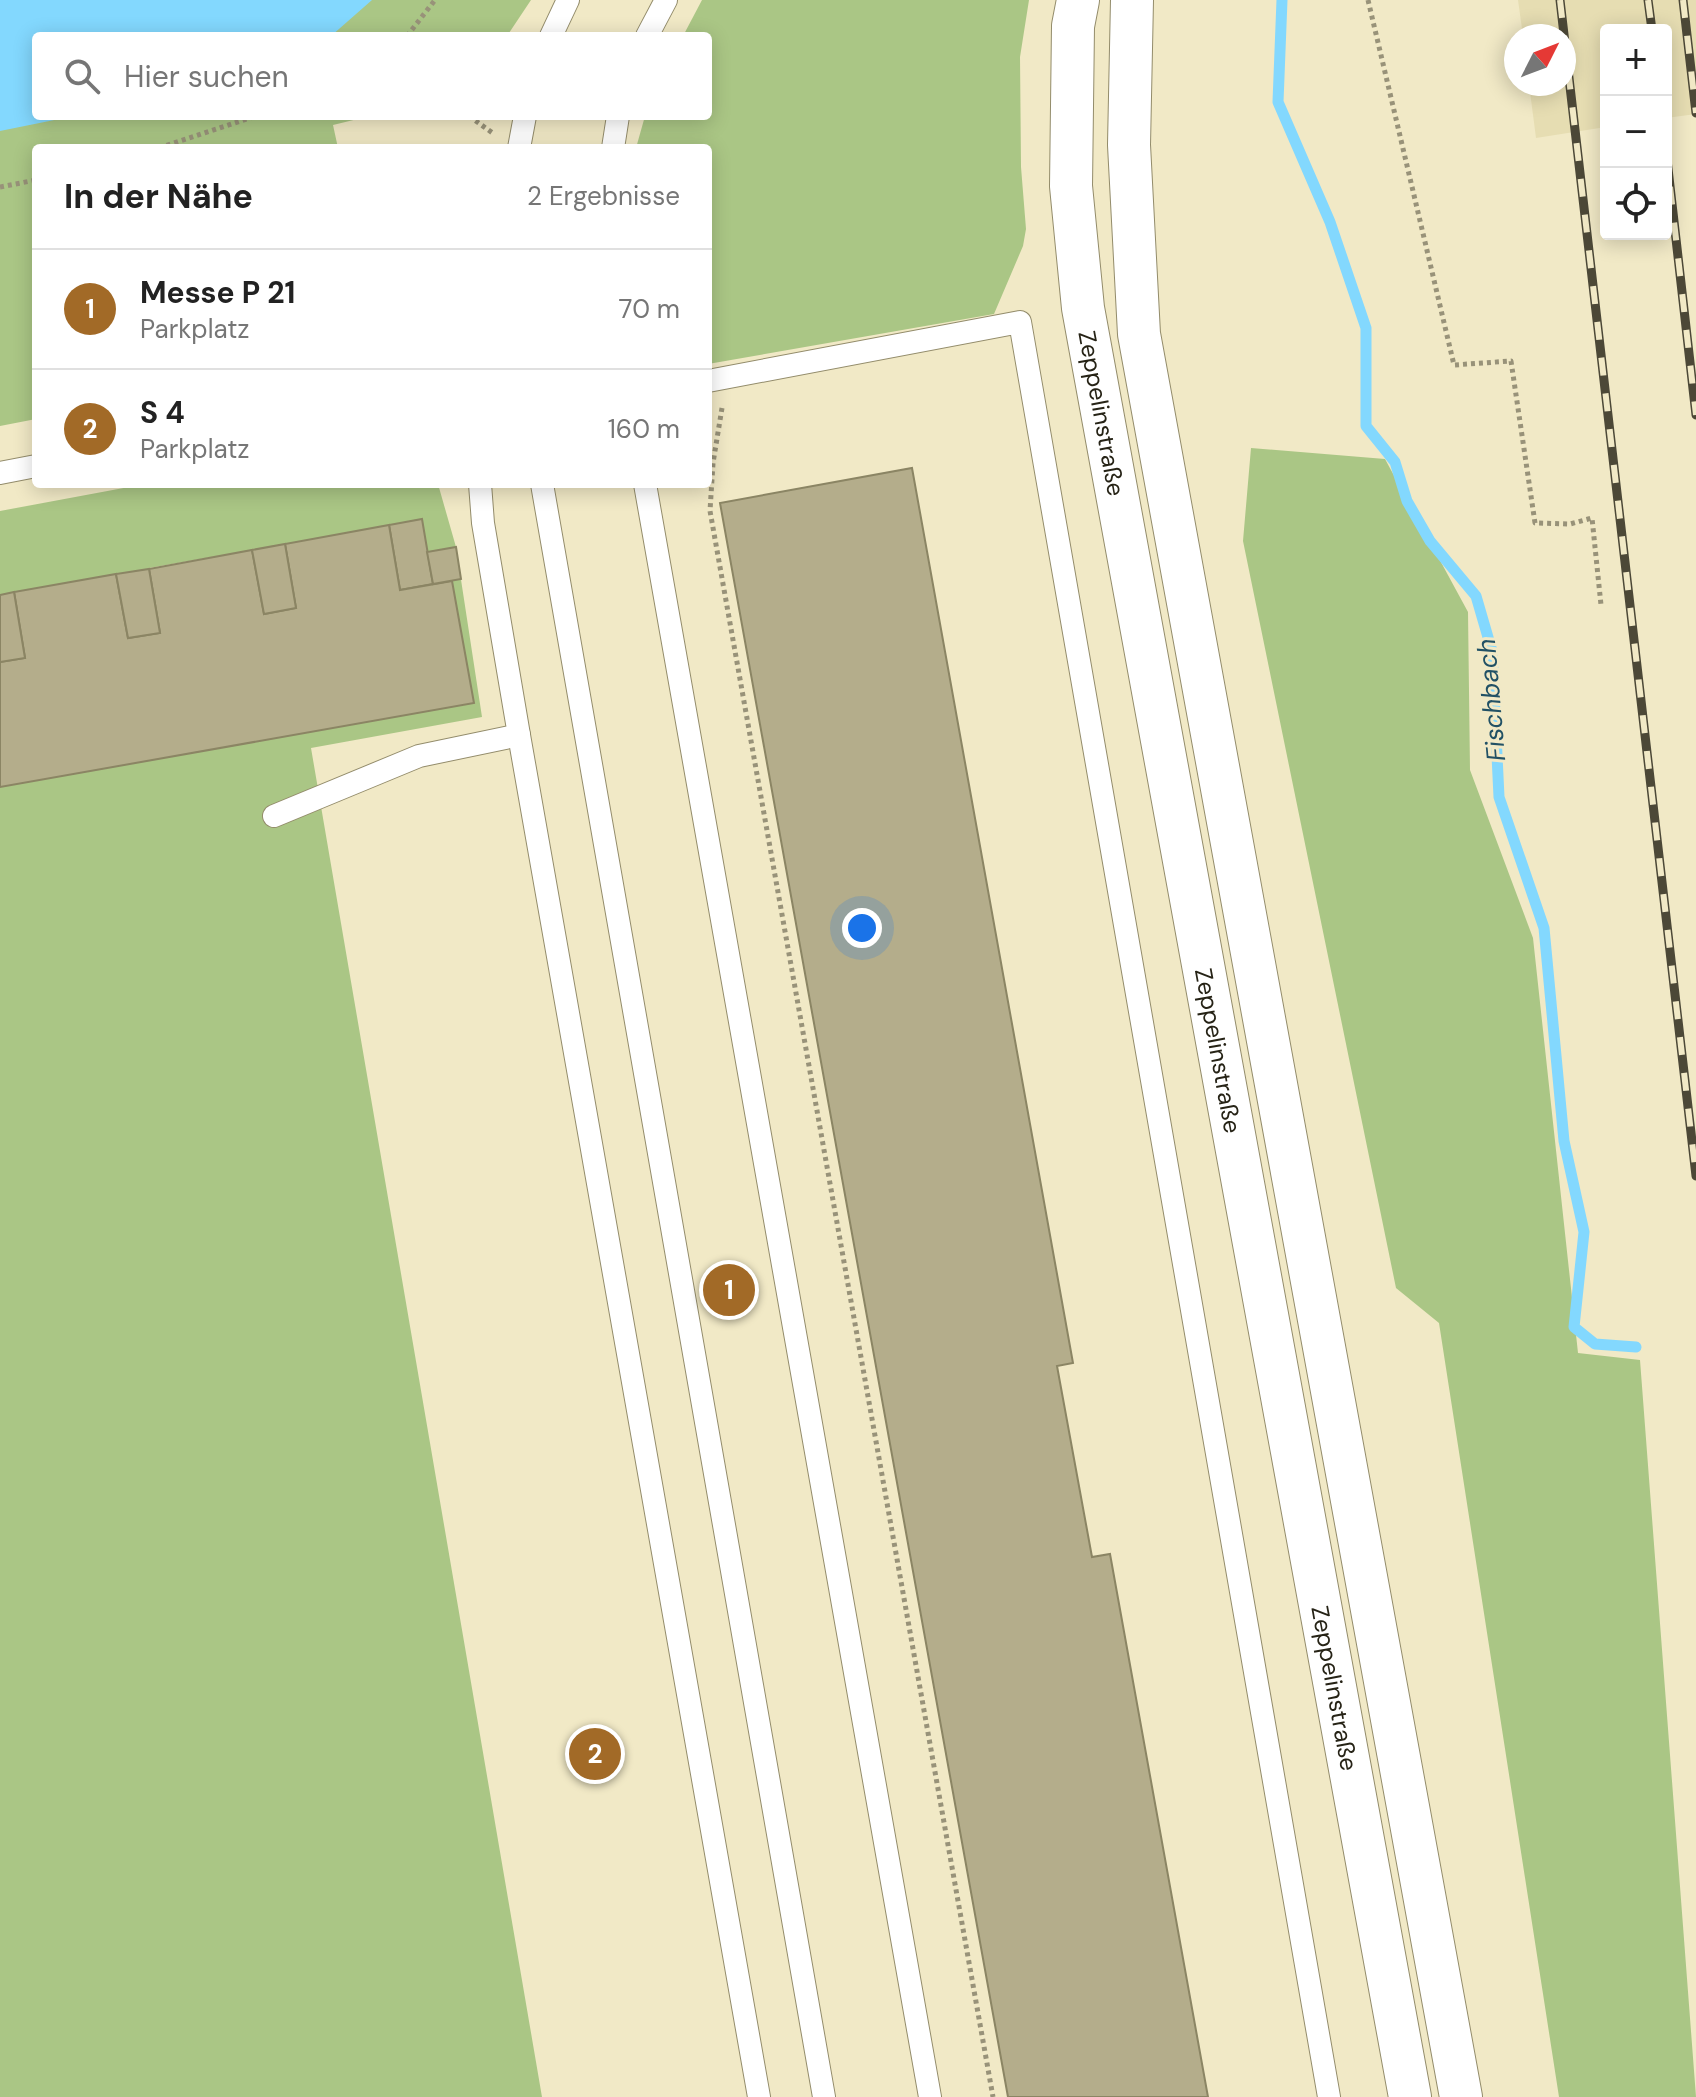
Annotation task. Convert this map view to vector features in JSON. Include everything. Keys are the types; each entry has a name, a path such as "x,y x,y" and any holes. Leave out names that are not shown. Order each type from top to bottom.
{"street":[{"name":"Zeppelinstraße","path":"1078,0 1073,26 1071,186 1083,308 1410,2097"},
{"name":"Zeppelinstraße","path":"1132,0 1129,145 1139,334 1461,2097"}],"lane":[{"path":"553,32 568,0"},
{"path":"649,32 666,0"},
{"path":"520,144 524,120"},
{"path":"614,144 617,120"},
{"path":"715,380 1020,322 1329,2097"},
{"path":"0,473 32,467"},
{"path":"480,488 483,523 519,735 759,2097"},
{"path":"543,488 824,2097"},
{"path":"646,488 930,2097"},
{"path":"274,816 419,756 519,735"}],"path":[{"path":"410,32 435,0"},
{"path":"1368,0 1454,365 1511,361 1535,523 1570,524 1592,518 1601,605"},
{"path":"171,144 244,120"},
{"path":"0,187 32,181"},
{"path":"712,479 722,405 715,380"},
{"path":"711,488 710,511 993,2097"}],"shaded area":[{"path":"1518,0 1696,0 1696,114 1672,117 1672,24 1600,24 1600,128 1536,138 1531,96 1576,96 1576,24 1521,24"}],"green space":[{"path":"0,0 531,0 510,32 32,32 32,120 354,120 333,125 337,144 32,144 32,420 0,426"},
{"path":"702,0 1029,0 1020,57 1021,167 1026,229 1023,246 994,314 712,363 712,144 637,144 644,120 712,120 712,32 685,32"},
{"path":"1251,448 1385,459 1468,612 1470,770 1533,938 1578,1353 1640,1360 1696,2097 1559,2097 1439,1323 1396,1288 1243,541"},
{"path":"124,488 439,488 456,547 482,717 311,748 542,2097 0,2097 0,787 474,702 452,581 400,590 389,525 285,544 296,608 264,614 252,550 149,568 0,662 0,511"}],"water":[{"path":"0,0 372,0 336,32 32,32 32,120 54,120 0,131"}],"building":[{"path":"912,468 1073,1363 1057,1366 1092,1557 1110,1554 1208,2097 1008,2097 720,503"},
{"path":"422,519 433,584 400,590 389,525"},
{"path":"389,525 400,590 452,581 474,703 0,787 0,662 25,658 14,592 116,574 128,638 160,633 149,569 252,550 264,614 296,608 285,544"},
{"path":"285,544 296,608 264,614 252,550"},
{"path":"456,547 461,579 433,584 427,552"},
{"path":"149,569 160,633 128,638 116,574"},
{"path":"14,592 25,658 0,662 0,595"}],"waterway":[{"name":"Fischbach","path":"1282,0 1278,102 1330,222 1366,328 1366,426 1395,462 1407,501 1430,541 1476,596 1492,651 1499,797 1544,928 1564,1141 1584,1232 1574,1327 1595,1344 1636,1347"}],"railway":[{"path":"1560,0 1696,1176"},
{"path":"1648,0 1651,24"},
{"path":"1683,0 1696,113"},
{"path":"1668,168 1696,415"}],"place":[{"name":"Messe P 21","path":"729,1290"},
{"name":"S 4","path":"595,1754"}]}
